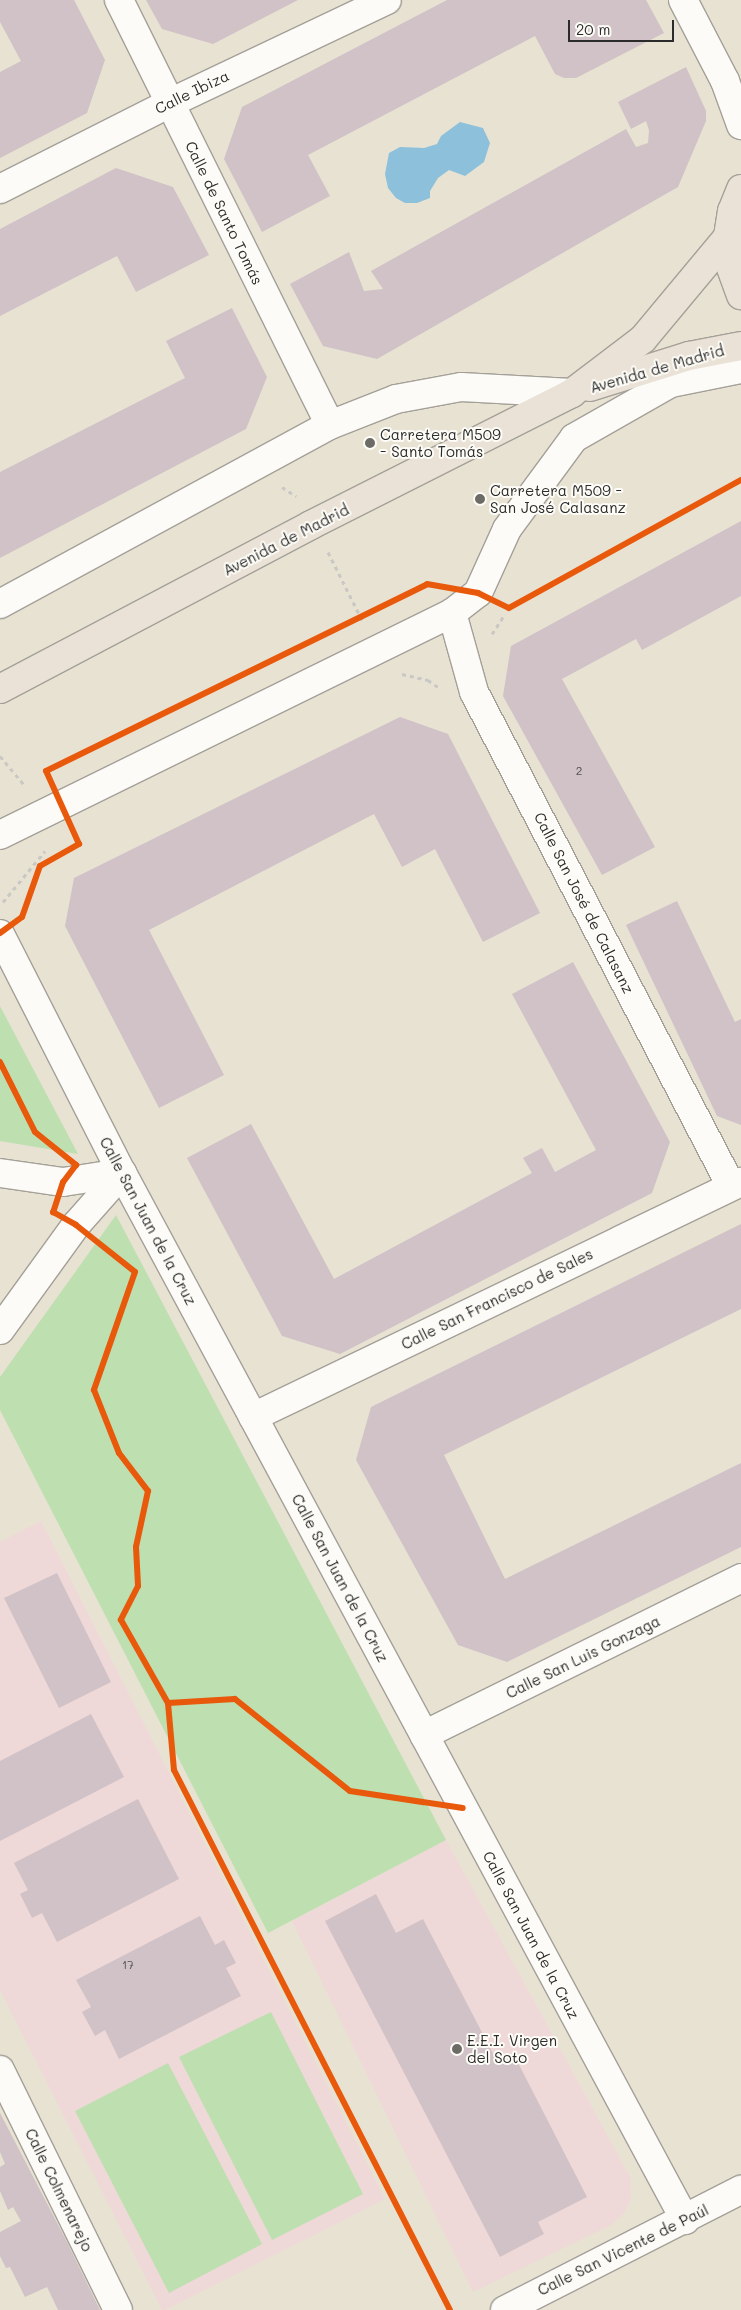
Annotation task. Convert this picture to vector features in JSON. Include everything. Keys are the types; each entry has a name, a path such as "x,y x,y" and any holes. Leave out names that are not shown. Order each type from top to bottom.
{"main road":[{"path":"741,189 732,211 728,237 731,268 741,295"},
{"name":"Avenida de Madrid","path":"0,689 311,525 462,452 572,393 643,339 728,237"},
{"name":"Avenida de Madrid","path":"572,393 689,356 741,346"}],"street":[{"name":"Calle de Santo Tomás","path":"119,0 330,425"},
{"name":"Calle Ibiza","path":"0,190 170,103 387,0"},
{"path":"683,0 725,81 741,125"},
{"path":"0,835 452,613 478,593 507,529 574,438 671,383 741,369"},
{"name":"Avenida de Madrid","path":"0,604 330,425 396,399 462,387 572,393"},
{"name":"Calle San José de Calasanz","path":"452,613 474,692 736,1184"},
{"name":"Calle San Juan de la Cruz","path":"0,934 122,1173 685,2220"},
{"path":"0,1173 63,1182 122,1173"},
{"path":"0,1330 76,1225 122,1173"},
{"name":"Calle San Francisco de Sales","path":"253,1417 736,1184"},
{"name":"Calle San Luis Gonzaga","path":"424,1735 741,1578"},
{"name":"Calle Colmenarejo","path":"0,2070 118,2310"},
{"name":"Calle San Vicente de Paúl","path":"505,2310 741,2190"}],"path":[{"path":"327,549 360,618"},
{"path":"478,593 509,608"},
{"path":"351,622 368,613"},
{"path":"37,875 40,866 47,862"}],"shaded area":[{"path":"41,1521 385,2199 165,2310 162,2310 0,1990 0,1542"},
{"name":"E.E.I. Virgen del Soto","path":"446,1840 630,2177 631,2199 624,2213 611,2225 473,2292 292,1921"}],"green space":[{"path":"0,1006 78,1154 0,1141"},
{"path":"116,1215 446,1840 268,1933 0,1410 0,1377"},
{"path":"271,2012 363,2194 272,2240 179,2057"},
{"path":"168,2063 262,2244 169,2293 75,2111"}],"water":[{"path":"460,122 483,128 490,143 484,162 465,176 449,170 438,178 430,191 430,198 417,203 405,203 396,198 388,188 385,174 389,153 400,147 424,148 437,144 441,136"}],"building":[{"path":"0,0 74,0 105,60 87,113 0,158 0,72 21,61 0,22"},
{"path":"146,0 298,0 213,44 162,29"},
{"path":"447,0 646,0 664,33 576,78 564,78 555,74 535,36 308,155 330,196 262,232 224,159 242,107"},
{"path":"686,67 706,111 706,121 678,187 377,359 323,346 290,284 349,252 364,291 383,289 371,271 626,129 636,147 648,143 649,130 646,121 631,129 618,102"},
{"path":"116,168 173,187 209,255 136,292 117,256 0,316 0,229"},
{"path":"232,308 267,377 246,429 0,558 0,472 185,378 166,341"},
{"path":"741,521 741,596 642,650 636,639 562,679 655,847 602,875 503,696 511,646"},
{"path":"400,717 448,734 540,913 483,942 435,849 402,867 374,814 149,930 224,1075 159,1108 65,926 74,878"},
{"path":"677,901 735,1022 741,1019 741,1125 717,1116 626,925"},
{"path":"573,962 670,1142 652,1193 340,1354 282,1336 187,1158 251,1124 334,1279 532,1173 523,1158 542,1148 555,1172 596,1150 512,994"},
{"path":"741,1224 741,1309 444,1455 505,1579 741,1463 741,1547 507,1662 458,1645 356,1460 371,1407"},
{"path":"57,1573 111,1682 59,1708 4,1598"},
{"path":"91,1714 124,1777 0,1841 0,1761"},
{"path":"138,1799 179,1879 57,1942 42,1913 32,1918 20,1894 28,1890 14,1863"},
{"path":"376,1894 396,1933 423,1919 499,2065 515,2057 587,2197 538,2222 544,2234 500,2257 325,1921"},
{"path":"200,1916 215,1945 224,1940 236,1963 226,1968 241,1996 119,2059 105,2030 95,2036 82,2012 91,2007 76,1980"},
{"path":"0,2113 100,2310 58,2310 47,2287 25,2297 10,2267 6,2268 0,2256 0,2232 21,2221 13,2207 8,2210 0,2191 0,2167 5,2164 0,2152"}],"cycle path":[{"path":"0,933 22,917 40,866 79,844 46,771 427,584 478,593 509,608 741,480"},
{"path":"0,1062 35,1132 76,1165 63,1182 53,1212 76,1225 135,1272 94,1390 119,1453 148,1491 136,1547 138,1586 121,1620 168,1703 235,1699 350,1791 463,1808"},
{"path":"168,1703 174,1770 450,2310"}],"place":[{"name":"Carretera M509 - Santo Tomás","path":"370,443"},
{"name":"Carretera M509 - San José Calasanz","path":"480,499"},
{"name":"E.E.I. Virgen del Soto","path":"457,2049"}]}
